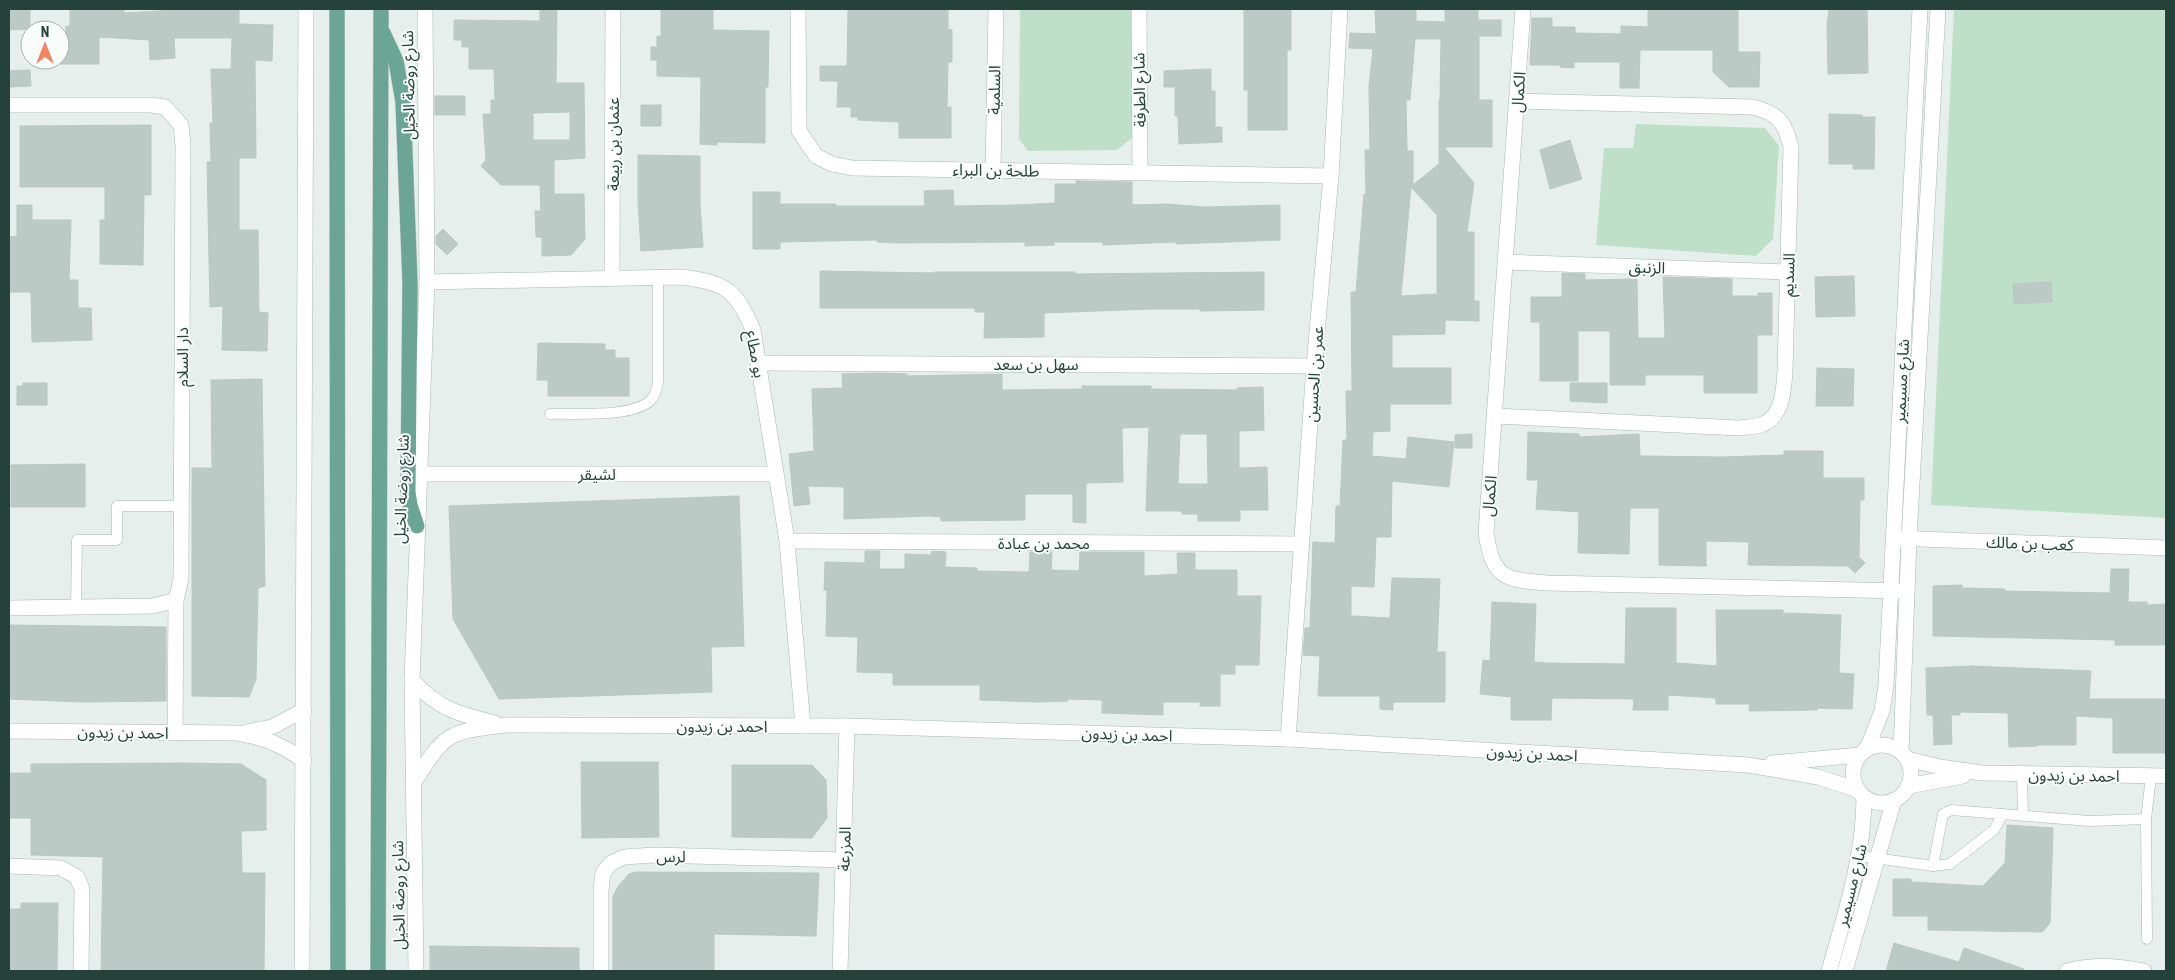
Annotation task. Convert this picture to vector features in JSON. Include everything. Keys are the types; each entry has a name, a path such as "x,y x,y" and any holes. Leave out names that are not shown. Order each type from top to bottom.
{"main road":[{"path":"337,9 338,971"},
{"name":"شارع روضة الخيل","path":"378,971 381,9"},
{"path":"381,28 396,61 403,102 410,283 408,492 417,526"}],"street":[{"path":"302,971 306,9"},
{"name":"شارع روضة الخيل","path":"416,971 412,680 427,282 425,9"},
{"name":"عثمان بن ربيعة","path":"612,278 613,9"},
{"name":"طلحة بن البراء","path":"798,9 799,131 816,156 832,164 852,168 1330,176"},
{"name":"السلمية","path":"993,170 996,9"},
{"name":"شارع الطرفة","path":"1138,9 1140,172"},
{"name":"عمر بن الحسين","path":"1288,739 1314,366 1330,176 1340,9"},
{"name":"الكمال","path":"1524,9 1496,416 1486,533 1489,555 1497,570 1516,581 1908,592"},
{"name":"شارع مسيمير","path":"1864,752 1882,711 1886,685 1920,9"},
{"name":"شارع مسيمير","path":"1904,756 1909,538 1938,9"},
{"name":"السديم","path":"1496,416 1739,428 1764,424 1774,415 1783,397 1791,147 1786,127 1772,112 1753,107 1517,101"},
{"name":"دار السلام","path":"9,105 151,105 165,107 181,125 183,145 181,579 176,600 175,733"},
{"path":"1908,252 1924,254"},
{"name":"الزنبق","path":"1506,262 1788,272"},
{"name":"بو مطاع","path":"427,282 682,278 708,281 730,292 743,306 753,330 786,541 803,726"},
{"name":"سهل بن سعد","path":"758,363 1314,366"},
{"name":"لشيقر","path":"419,474 775,474"},
{"name":"كعب بن مالك","path":"1893,538 2166,548"},
{"name":"محمد بن عبادة","path":"786,541 1302,544"},
{"path":"9,608 153,606 176,600"},
{"name":"احمد بن زيدون","path":"412,680 427,697 444,707 464,715 506,726"},
{"name":"احمد بن زيدون","path":"237,733 272,727 304,710"},
{"name":"احمد بن زيدون","path":"413,784 438,746 448,738 465,730 506,726 847,726 1288,739 1748,765 1818,777 1861,794"},
{"name":"المزرعة","path":"840,971 847,726"},
{"name":"احمد بن زيدون","path":"9,731 237,733 273,742 289,750 304,761"},
{"path":"1884,745 1904,756 1910,768 1908,786 1902,794 1894,800 1884,802 1874,801 1861,794 1854,782 1853,773 1864,752 1884,745"},
{"name":"احمد بن زيدون","path":"1748,765 1864,752"},
{"name":"احمد بن زيدون","path":"1904,756 1940,767 1982,773 2159,776"},
{"name":"احمد بن زيدون","path":"1908,786 1942,778 1982,773"},
{"name":"شارع مسيمير","path":"1829,971 1860,856 1864,824 1861,794"},
{"name":"شارع مسيمير","path":"1845,971 1894,800"},
{"name":"لرس","path":"601,971 601,890 603,872 611,863 624,857 654,855 844,860"},
{"path":"9,866 61,868 76,877 82,888 81,971"},
{"path":"2067,971 2086,967 2127,967 2144,971"}],"lane":[{"path":"550,414 622,411 640,407 650,400 656,391 658,382 658,278"},
{"path":"76,608 76,540 117,540 117,506 181,506"},
{"path":"2022,774 2023,816"},
{"path":"2147,939 2146,819 2159,776"},
{"path":"1933,866 1942,814 1951,810 2090,822 2146,819"},
{"path":"1860,856 1933,866 1950,864 1994,830 2003,814"}],"green space":[{"path":"1020,9 1132,9 1132,138 1117,150 1028,151 1019,139"},
{"path":"1954,9 2166,9 2166,518 1931,505"},
{"path":"1636,124 1765,128 1779,146 1773,239 1756,256 1596,245 1604,148 1633,148"}],"building":[{"path":"9,9 30,9 30,20 20,20 20,29 9,30"},
{"path":"70,9 124,9 124,13 193,9 239,9 239,24 273,25 272,61 255,60 256,158 239,158 239,230 258,230 259,312 268,313 267,351 222,350 223,306 210,307 207,162 211,162 210,123 213,123 211,69 231,69 232,38 174,38 175,58 150,60 149,40 99,37 99,64 70,64"},
{"path":"540,9 557,9 556,83 584,83 585,158 554,160 554,194 584,194 585,239 571,255 542,256 542,237 536,237 535,211 541,211 540,185 501,185 481,166 486,160 483,114 491,114 491,100 495,100 494,69 469,69 469,47 462,47 462,40 454,40 454,20 540,21","holes":["570,112 570,140 533,140 533,113"]},
{"path":"661,9 713,9 713,30 769,31 768,87 765,87 765,143 717,142 717,145 700,144 701,77 657,76 657,60 651,60 651,47 657,47 657,36 661,36"},
{"path":"848,9 948,9 948,29 952,30 952,62 948,62 947,107 951,107 951,138 899,138 899,122 858,120 858,117 851,117 851,107 837,107 838,81 820,81 820,66 847,66"},
{"path":"1244,9 1291,9 1291,50 1287,50 1287,130 1248,130 1248,90 1244,90"},
{"path":"1375,9 1416,9 1416,21 1445,22 1445,9 1478,9 1478,20 1501,20 1501,36 1479,36 1479,100 1492,100 1492,147 1444,147 1474,183 1467,232 1474,232 1474,301 1479,301 1479,321 1445,320 1445,334 1392,335 1392,368 1451,368 1451,404 1390,404 1390,431 1373,432 1372,456 1406,459 1408,437 1454,442 1449,487 1392,481 1391,537 1376,537 1374,587 1351,586 1351,616 1390,618 1392,578 1440,579 1437,652 1445,652 1445,702 1393,702 1393,710 1380,709 1380,696 1318,696 1320,656 1303,655 1305,628 1310,628 1313,542 1335,543 1336,506 1340,506 1343,440 1347,440 1346,391 1352,391 1351,292 1356,292 1364,194 1366,194 1365,150 1370,150 1369,87 1373,49 1349,48 1350,33 1376,34","holes":["1415,39 1441,39 1439,164 1413,185 1413,151 1407,151 1406,100 1410,100","1411,187 1437,215 1437,294 1401,296"]},
{"path":"1648,9 1738,9 1738,52 1760,52 1759,87 1729,87 1713,72 1713,50 1640,50 1639,88 1620,88 1620,62 1574,62 1574,68 1560,67 1560,65 1530,65 1532,18 1552,18 1552,27 1575,27 1575,33 1621,34 1621,26 1648,27"},
{"path":"1829,9 1867,9 1868,73 1828,74 1827,25"},
{"path":"1211,69 1211,91 1215,91 1215,127 1222,127 1222,142 1179,144 1178,116 1175,116 1175,87 1164,87 1164,71"},
{"path":"30,70 31,86 9,87 9,71"},
{"path":"435,96 465,96 465,115 435,115"},
{"path":"641,105 661,105 661,126 641,126"},
{"path":"1829,114 1875,117 1874,169 1853,169 1853,164 1829,164"},
{"path":"151,125 151,195 144,195 143,265 100,264 100,220 105,220 105,187 20,187 20,126"},
{"path":"1570,140 1582,179 1550,189 1540,150"},
{"path":"638,155 700,156 700,204 703,247 641,251"},
{"path":"1076,181 1132,182 1132,205 1167,204 1205,207 1280,205 1280,240 1103,245 1103,242 1054,242 1054,245 1025,246 1025,242 898,243 877,242 877,240 780,242 780,249 753,249 753,192 780,192 780,204 925,206 924,191 953,190 954,206 1016,205 1055,203 1055,184 1076,184"},
{"path":"17,205 32,205 32,220 71,220 69,280 78,280 78,308 91,308 92,340 32,342 31,292 9,292 9,237 17,236"},
{"path":"443,229 458,244 447,255 436,244 436,236"},
{"path":"820,271 934,273 1075,272 1075,274 1264,272 1264,310 1200,311 1200,309 1150,309 1044,313 1044,337 984,338 985,312 975,312 975,308 820,308"},
{"path":"1562,273 1585,274 1585,280 1637,279 1638,338 1665,338 1663,277 1732,279 1732,296 1758,296 1758,293 1772,293 1772,335 1757,335 1757,393 1704,393 1704,375 1645,375 1645,385 1610,385 1610,331 1578,331 1578,381 1540,381 1540,322 1531,322 1531,297 1562,297"},
{"path":"1854,276 1855,316 1816,317 1815,277"},
{"path":"2051,282 2052,302 2014,304 2013,284"},
{"path":"538,343 605,344 605,350 615,350 615,358 629,358 629,396 548,396 548,380 537,380"},
{"path":"1817,368 1854,369 1853,406 1816,406"},
{"path":"879,373 907,374 907,376 1002,374 1002,390 1082,389 1082,386 1151,386 1151,389 1237,390 1237,388 1263,387 1264,430 1239,431 1239,468 1267,467 1268,510 1240,510 1240,521 1198,521 1198,514 1182,514 1182,511 1146,511 1149,427 1122,428 1123,482 1086,483 1086,523 1073,522 1073,494 1025,494 1025,520 941,521 941,517 929,516 844,519 844,487 808,486 810,504 794,506 789,454 814,451 812,389 843,388 842,374","holes":["1180,434 1207,434 1208,484 1178,484"]},
{"path":"262,379 265,586 258,588 256,679 249,697 192,696 192,468 212,468 211,380"},
{"path":"23,383 47,383 47,405 17,405 17,386 23,386"},
{"path":"1570,383 1607,383 1607,403 1570,401"},
{"path":"1528,432 1579,434 1579,437 1639,434 1640,456 1722,457 1784,455 1784,451 1823,451 1823,478 1864,478 1864,500 1860,500 1859,557 1865,563 1855,573 1848,566 1748,565 1749,542 1706,541 1706,566 1659,565 1659,508 1630,508 1629,554 1578,553 1579,512 1536,509 1538,480 1527,480"},
{"path":"1472,434 1472,448 1455,448 1455,435"},
{"path":"85,464 85,507 11,507 11,465"},
{"path":"739,496 744,646 711,647 712,692 499,699 453,619 449,506"},
{"path":"865,551 880,551 879,569 905,569 905,554 931,555 932,551 946,552 945,567 977,568 977,571 1029,572 1030,552 1052,552 1051,570 1079,571 1080,552 1144,552 1144,576 1178,574 1177,553 1195,553 1195,570 1237,570 1237,596 1261,596 1259,665 1235,665 1235,674 1220,674 1220,706 1200,706 1200,702 1163,702 1163,715 1102,713 1102,700 1068,699 1068,701 1038,702 980,700 980,685 893,685 893,673 857,672 858,637 826,636 827,590 824,590 825,562 865,563"},
{"path":"2111,569 2129,569 2128,602 2147,602 2147,605 2166,604 2166,645 2115,645 2115,640 1933,636 1933,586 1962,585 1962,588 2005,589 2004,591 2110,593"},
{"path":"1492,602 1536,604 1534,662 1547,663 1625,664 1626,608 1676,608 1676,663 1717,666 1716,610 1783,610 1783,613 1841,615 1839,673 1854,674 1852,709 1817,708 1817,710 1749,711 1750,704 1716,704 1716,698 1668,695 1668,710 1633,710 1634,699 1552,698 1551,720 1511,720 1511,697 1480,694 1483,660 1490,661"},
{"path":"9,625 166,627 166,701 83,702 9,699"},
{"path":"1972,666 2091,671 2089,699 2166,699 2166,753 2113,753 2113,718 2076,716 2076,745 2009,747 2008,713 1960,712 1960,715 1951,715 1952,744 1934,745 1933,715 1927,715 1926,668"},
{"path":"581,762 658,762 659,837 582,838"},
{"path":"31,764 241,764 266,780 266,830 241,831 242,873 265,873 264,971 101,971 103,857 31,855 31,818 9,818 9,773 31,773"},
{"path":"732,765 812,765 826,780 827,818 812,838 732,837"},
{"path":"2007,825 2053,828 2050,923 2042,932 1928,930 1928,916 1893,916 1893,879 1911,879 1911,882 1983,886 2005,863"},
{"path":"636,872 819,873 816,936 714,934 714,971 613,971 613,896 619,885 629,874"},
{"path":"21,903 58,903 57,971 9,971 9,909 21,909"},
{"path":"1894,943 1959,962 1964,948 2024,969 2024,971 1886,971"},
{"path":"430,946 579,948 579,971 430,971"}]}
